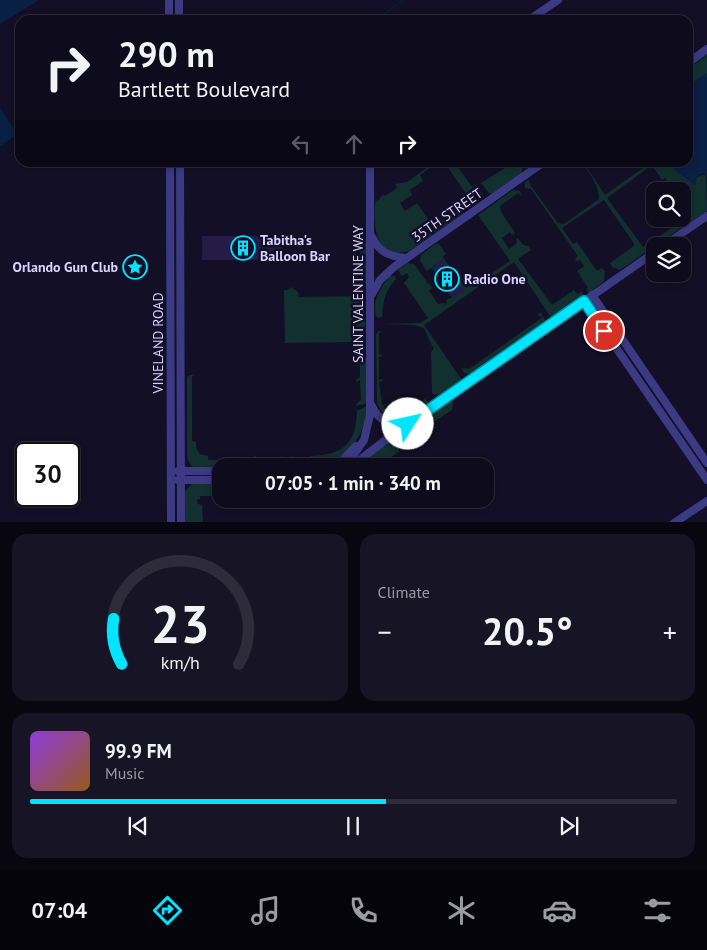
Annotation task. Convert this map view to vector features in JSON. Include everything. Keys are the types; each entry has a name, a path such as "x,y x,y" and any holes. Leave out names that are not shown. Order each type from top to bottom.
{"street":[{"path":"168,0 169,15"},
{"path":"179,0 179,15"},
{"path":"536,15 558,0"},
{"path":"693,59 707,49"},
{"name":"VINELAND ROAD","path":"170,167 172,522"},
{"name":"VINELAND ROAD","path":"180,167 181,522"},
{"name":"SAINT VALENTINE WAY","path":"354,456 364,440 369,425 371,404 370,167"},
{"name":"35TH STREET","path":"371,295 386,273 537,167"},
{"path":"677,237 707,216"},
{"path":"170,226 180,225"},
{"path":"371,236 380,251 406,258"},
{"path":"361,458 646,258"},
{"path":"592,295 707,463"},
{"path":"584,301 707,480"},
{"path":"171,311 180,311"},
{"path":"171,370 181,369"},
{"path":"643,386 649,386 665,409 678,421"},
{"path":"371,404 374,411 384,420 397,425 408,424"},
{"name":"SAINT VALENTINE WAY","path":"348,458 369,425"},
{"path":"352,458 373,448"},
{"path":"172,471 212,471"},
{"path":"172,480 212,480"},
{"path":"674,522 707,501"}],"green space":[{"path":"707,55 707,73 693,83 693,65"},
{"path":"428,167 431,167 420,175 423,181 410,190 412,195 400,203 405,211 417,203 433,226 460,208 461,215 409,251 397,253 382,245 378,237 375,227 376,197 377,202 383,194 385,196 397,188 395,184 407,182"},
{"path":"448,167 458,167 472,187 476,185 484,197 473,206 468,203 471,201"},
{"path":"522,167 522,173 492,194 489,193 481,183 505,168"},
{"path":"584,167 587,167 605,195 644,167 649,167 607,198 643,247 646,245 646,252 620,270 612,267 610,263 635,245 604,200 562,228 573,244 577,242 597,271 602,268 605,271 604,281 589,293 586,289 588,288 577,271 584,266 580,260 576,261 575,259 578,256 531,189 525,188 525,182 529,180 531,186 558,223 564,224 599,199 598,190"},
{"path":"653,167 674,167 691,182 668,182 665,178 662,180"},
{"path":"706,174 707,211 691,222 691,182 695,185 697,177"},
{"path":"513,190 520,191 522,196 518,193 500,206 501,212 515,233 512,235 510,232 502,238 509,249 517,243 516,239 518,238 523,245 528,246 531,250 518,259 552,305 574,290 577,294 582,292 585,296 552,319 514,262 424,325 462,380 444,393 432,393 431,353 434,347 424,328 414,325 378,324 420,323 428,318 404,283 409,277 407,273 402,276 398,270 407,263 414,264 427,282 426,284 429,283 432,288 429,291 438,304 444,303 446,305 447,299 452,298 434,271 431,268 427,271 420,261 421,255 435,244 439,244 446,254 443,256 444,259 466,288 484,275 486,277 510,261 478,215"},
{"path":"673,227 682,227 668,237 658,237"},
{"path":"366,240 366,283 364,285 361,284 360,241"},
{"path":"390,276 395,276 396,279 385,296 382,317 378,318 375,302 383,285"},
{"path":"291,287 298,292 299,297 365,296 365,342 362,345 356,346 356,342 285,343 284,290 288,290"},
{"path":"541,312 545,320 542,325 472,374 464,373 461,368 469,369 543,317 537,315"},
{"path":"378,331 383,332 379,333 379,354 383,356 379,357 379,379 384,380 379,382 382,405 386,404 383,407 392,413 402,414 409,413 409,409 420,405 425,398 428,402 428,405 407,417 394,419 388,417 382,412 377,403 376,335"},
{"path":"358,352 363,353 366,358 367,403 357,406 356,404 361,400 360,380 357,382 356,380 360,377 360,356 356,358"},
{"path":"195,375 192,376 192,441 196,442 199,454 208,456 208,460 212,460 212,467 192,467 187,458 187,377"},
{"path":"450,400 453,402 452,410 416,433 414,429 415,424"},
{"path":"367,406 366,417 358,438 343,455 338,458 310,458 310,456 331,453 346,446 354,432 357,411"},
{"path":"391,441 395,442 399,449 399,452 390,458 367,458"},
{"path":"193,483 212,483 212,496 200,496 200,499 197,500 198,504 202,505 203,522 185,522 185,491"}],"water":[{"path":"0,0 39,0 0,24"},
{"path":"707,73 707,175 701,174 697,177 695,185 674,167 693,167 693,83"},
{"path":"0,107 15,132 15,136 0,146"}],"building":[{"name":"Tabitha's Balloon Bar","path":"202,236 283,236 283,260 202,260"},
{"name":"Radio One","path":"442,260 464,291 453,298 431,267"}],"waterway":[{"path":"383,15 404,0"}],"place":[{"name":"Tabitha's Balloon Bar","path":"243,248"},
{"name":"Orlando Gun Club","path":"135,267"},
{"name":"Radio One","path":"447,279"}],"route":[{"path":"408,424 584,301 604,331"}]}
